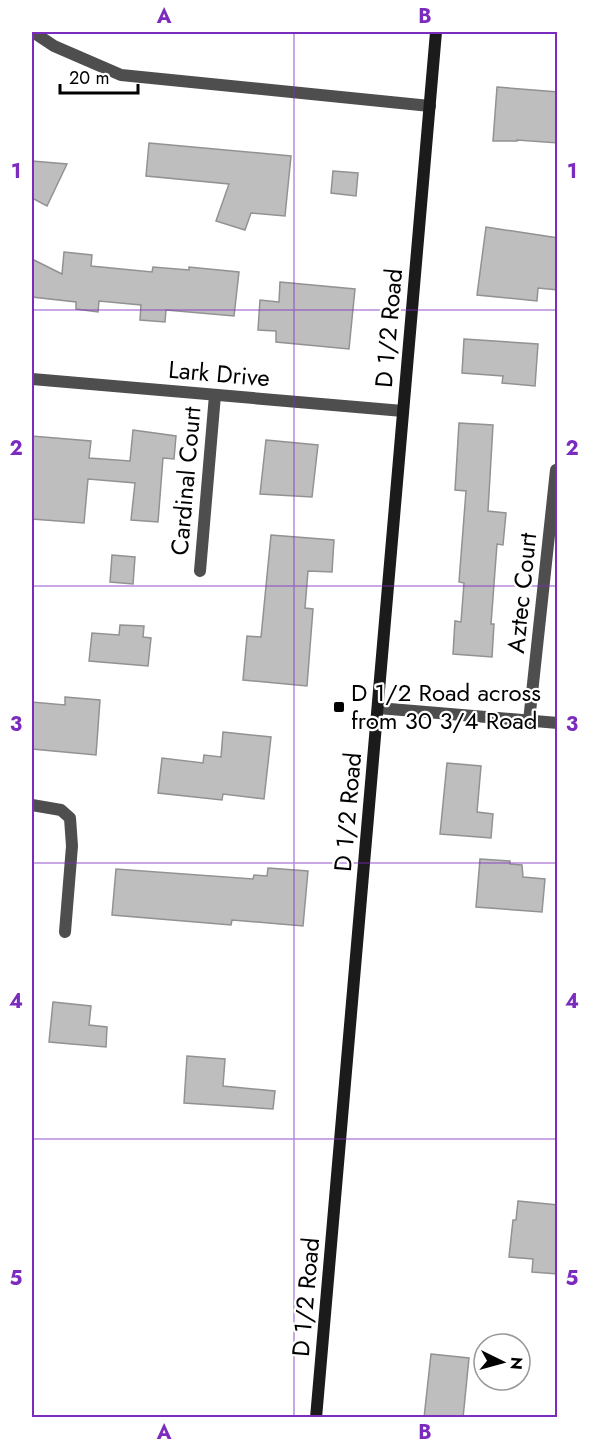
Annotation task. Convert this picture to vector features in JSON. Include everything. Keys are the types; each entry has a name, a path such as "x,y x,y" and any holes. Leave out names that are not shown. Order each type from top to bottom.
{"main road":[{"name":"D 1/2 Road","path":"316,1418 436,32"}],"street":[{"path":"33,32 54,46 121,75 430,106"},
{"name":"Lark Drive","path":"32,379 403,411"},
{"name":"Cardinal Court","path":"200,571 215,395"},
{"name":"Aztec Court","path":"529,721 556,470"},
{"path":"378,708 558,723"},
{"path":"32,804 61,810 70,818 72,846 64,932"}],"building":[{"path":"497,87 558,92 558,143 493,141"},
{"path":"149,143 291,156 285,216 251,213 245,230 216,221 229,184 146,176"},
{"path":"32,161 67,164 47,206 32,198"},
{"path":"333,171 358,173 356,196 331,193"},
{"path":"486,227 558,238 558,290 538,288 537,301 477,295"},
{"path":"64,252 92,255 91,266 152,272 153,267 189,270 189,267 239,272 234,316 166,310 165,322 140,320 141,305 99,301 98,312 76,309 76,302 32,297 32,259 62,274"},
{"path":"280,282 355,289 349,349 276,342 276,331 258,330 260,300 279,302"},
{"path":"464,339 538,344 535,386 502,383 503,376 462,373"},
{"path":"459,423 493,425 488,511 506,513 503,545 497,544 491,624 494,624 492,657 453,654 455,621 461,622 464,583 459,582 466,491 455,490"},
{"path":"133,430 176,436 174,459 163,458 158,522 131,520 135,483 88,479 84,523 32,519 32,436 91,441 89,458 130,461"},
{"path":"266,440 318,445 312,497 260,494"},
{"path":"271,535 334,540 332,572 308,571 305,608 313,609 307,686 243,680 247,636 261,637"},
{"path":"112,555 135,557 133,584 110,582"},
{"path":"120,625 144,626 143,637 151,638 148,666 89,661 92,633 119,635"},
{"path":"65,697 100,700 96,755 32,749 32,702 65,705"},
{"path":"223,732 271,737 264,799 223,794 222,800 158,793 162,758 203,763 204,755 221,757"},
{"path":"447,763 481,766 477,812 493,814 491,838 440,834"},
{"path":"480,859 510,861 510,864 522,865 523,877 545,879 542,912 476,907"},
{"path":"268,868 308,871 303,926 232,920 231,925 112,915 116,869 253,879 254,875 267,876"},
{"path":"53,1002 91,1006 89,1025 107,1027 106,1047 49,1042"},
{"path":"187,1056 225,1059 223,1086 275,1091 273,1109 184,1103"},
{"path":"518,1201 558,1205 558,1274 532,1272 533,1259 509,1257 513,1220 516,1220"},
{"path":"431,1354 469,1358 463,1418 424,1418"}],"place":[{"name":"D 1/2 Road across from 30 3/4 Road","path":"339,707"}]}
